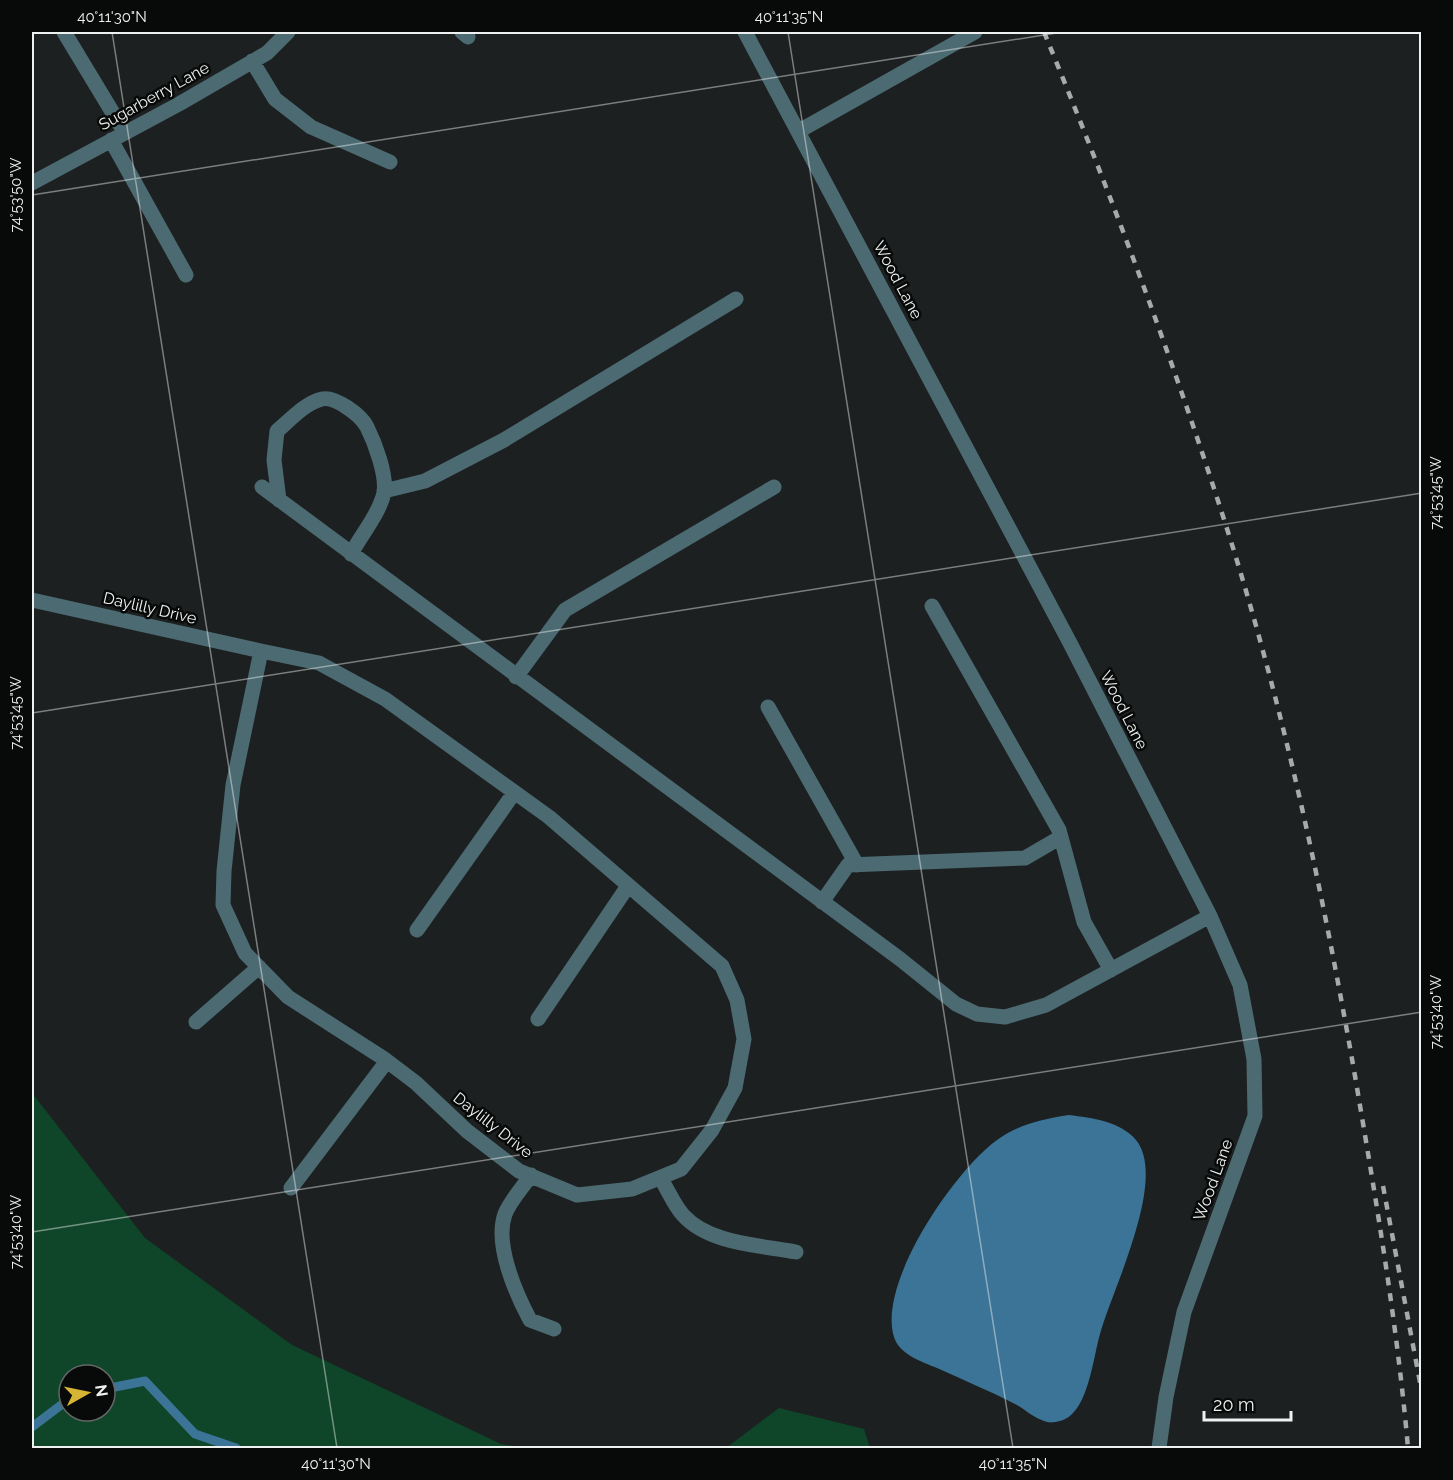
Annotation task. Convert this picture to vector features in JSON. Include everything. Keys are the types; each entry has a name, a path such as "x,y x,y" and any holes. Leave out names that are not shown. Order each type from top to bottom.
{"street":[{"path":"64,32 125,133"},
{"name":"Sugarberry Lane","path":"32,183 252,62 267,53 288,32"},
{"name":"Wood Lane","path":"745,32 1070,643 1210,916 1239,985 1254,1059 1255,1116 1184,1312 1166,1397 1159,1449"},
{"path":"799,131 975,32"},
{"path":"252,62 276,99 311,128 390,162"},
{"path":"111,140 186,275"},
{"path":"384,491 424,481 504,440 736,299"},
{"path":"279,500 274,460 277,431 303,409 322,399 333,399 366,425 381,469 384,491 380,503 351,554"},
{"path":"261,487 822,902 956,1004 977,1014 1005,1017 1046,1005 1210,916"},
{"path":"516,677 565,610 774,487"},
{"name":"Daylilly Drive","path":"32,600 319,663 385,699 549,817 722,966 738,1000 744,1039 735,1088 712,1130 681,1169 632,1189 577,1195 519,1171 387,1061 288,997 245,953 224,905 233,785 261,651"},
{"path":"932,606 1061,837 1084,922 1111,970"},
{"path":"768,706 857,865"},
{"path":"417,930 514,793"},
{"path":"822,902 848,865 1025,858 1061,837"},
{"path":"538,1019 628,886"},
{"path":"196,1022 259,967"},
{"path":"291,1188 387,1061"},
{"path":"531,1175 505,1214 502,1240 516,1294 530,1320 554,1329"},
{"path":"661,1179 681,1213 695,1227 709,1234 795,1252"}],"green space":[{"path":"32,1093 145,1238 292,1345 501,1444 527,1448 32,1448"},
{"path":"779,1408 864,1429 870,1448 726,1448"}],"water":[{"path":"1069,1115 1114,1125 1122,1128 1136,1140 1144,1158 1146,1181 1134,1235 1100,1334 1083,1397 1069,1417 1060,1421 1047,1422 1006,1399 906,1353 894,1337 892,1314 897,1288 908,1259 941,1201 961,1176 980,1155 1005,1134 1032,1123"}],"waterway":[{"path":"117,1387 145,1381 195,1434 236,1448"},
{"path":"32,1427 57,1408"}],"railway":[{"path":"1044,32 1168,354 1234,551 1271,681 1317,877 1355,1076 1392,1308 1408,1448"},
{"path":"1383,1186 1422,1393"}]}
